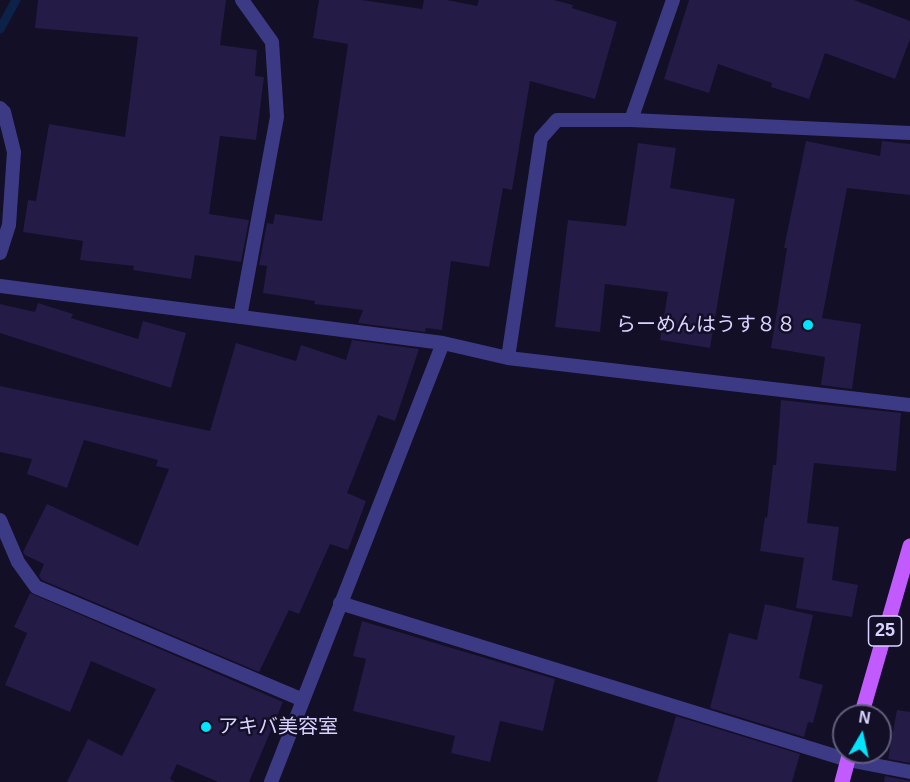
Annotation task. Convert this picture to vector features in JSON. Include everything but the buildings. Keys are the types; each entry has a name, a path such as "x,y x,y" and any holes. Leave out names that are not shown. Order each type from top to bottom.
{"main road":[{"name":"25","path":"864,704 910,546"},
{"path":"842,782 847,764"}],"lane":[{"path":"240,317 277,117 272,42 242,0"},
{"path":"632,120 673,0"},
{"path":"0,108 4,112 14,152 9,225 0,253"},
{"path":"508,358 541,138 556,120 632,120 910,133"},
{"path":"0,286 443,342 508,358 910,405"},
{"path":"271,782 443,342"},
{"path":"0,520 18,562 36,587 303,700"},
{"path":"340,603 832,751"},
{"path":"880,764 910,772"}],"waterway":[{"path":"0,29 16,0"}],"place":[{"name":"らーめんはうす８８","path":"808,325"},
{"name":"アキバ美容室","path":"206,727"}]}
